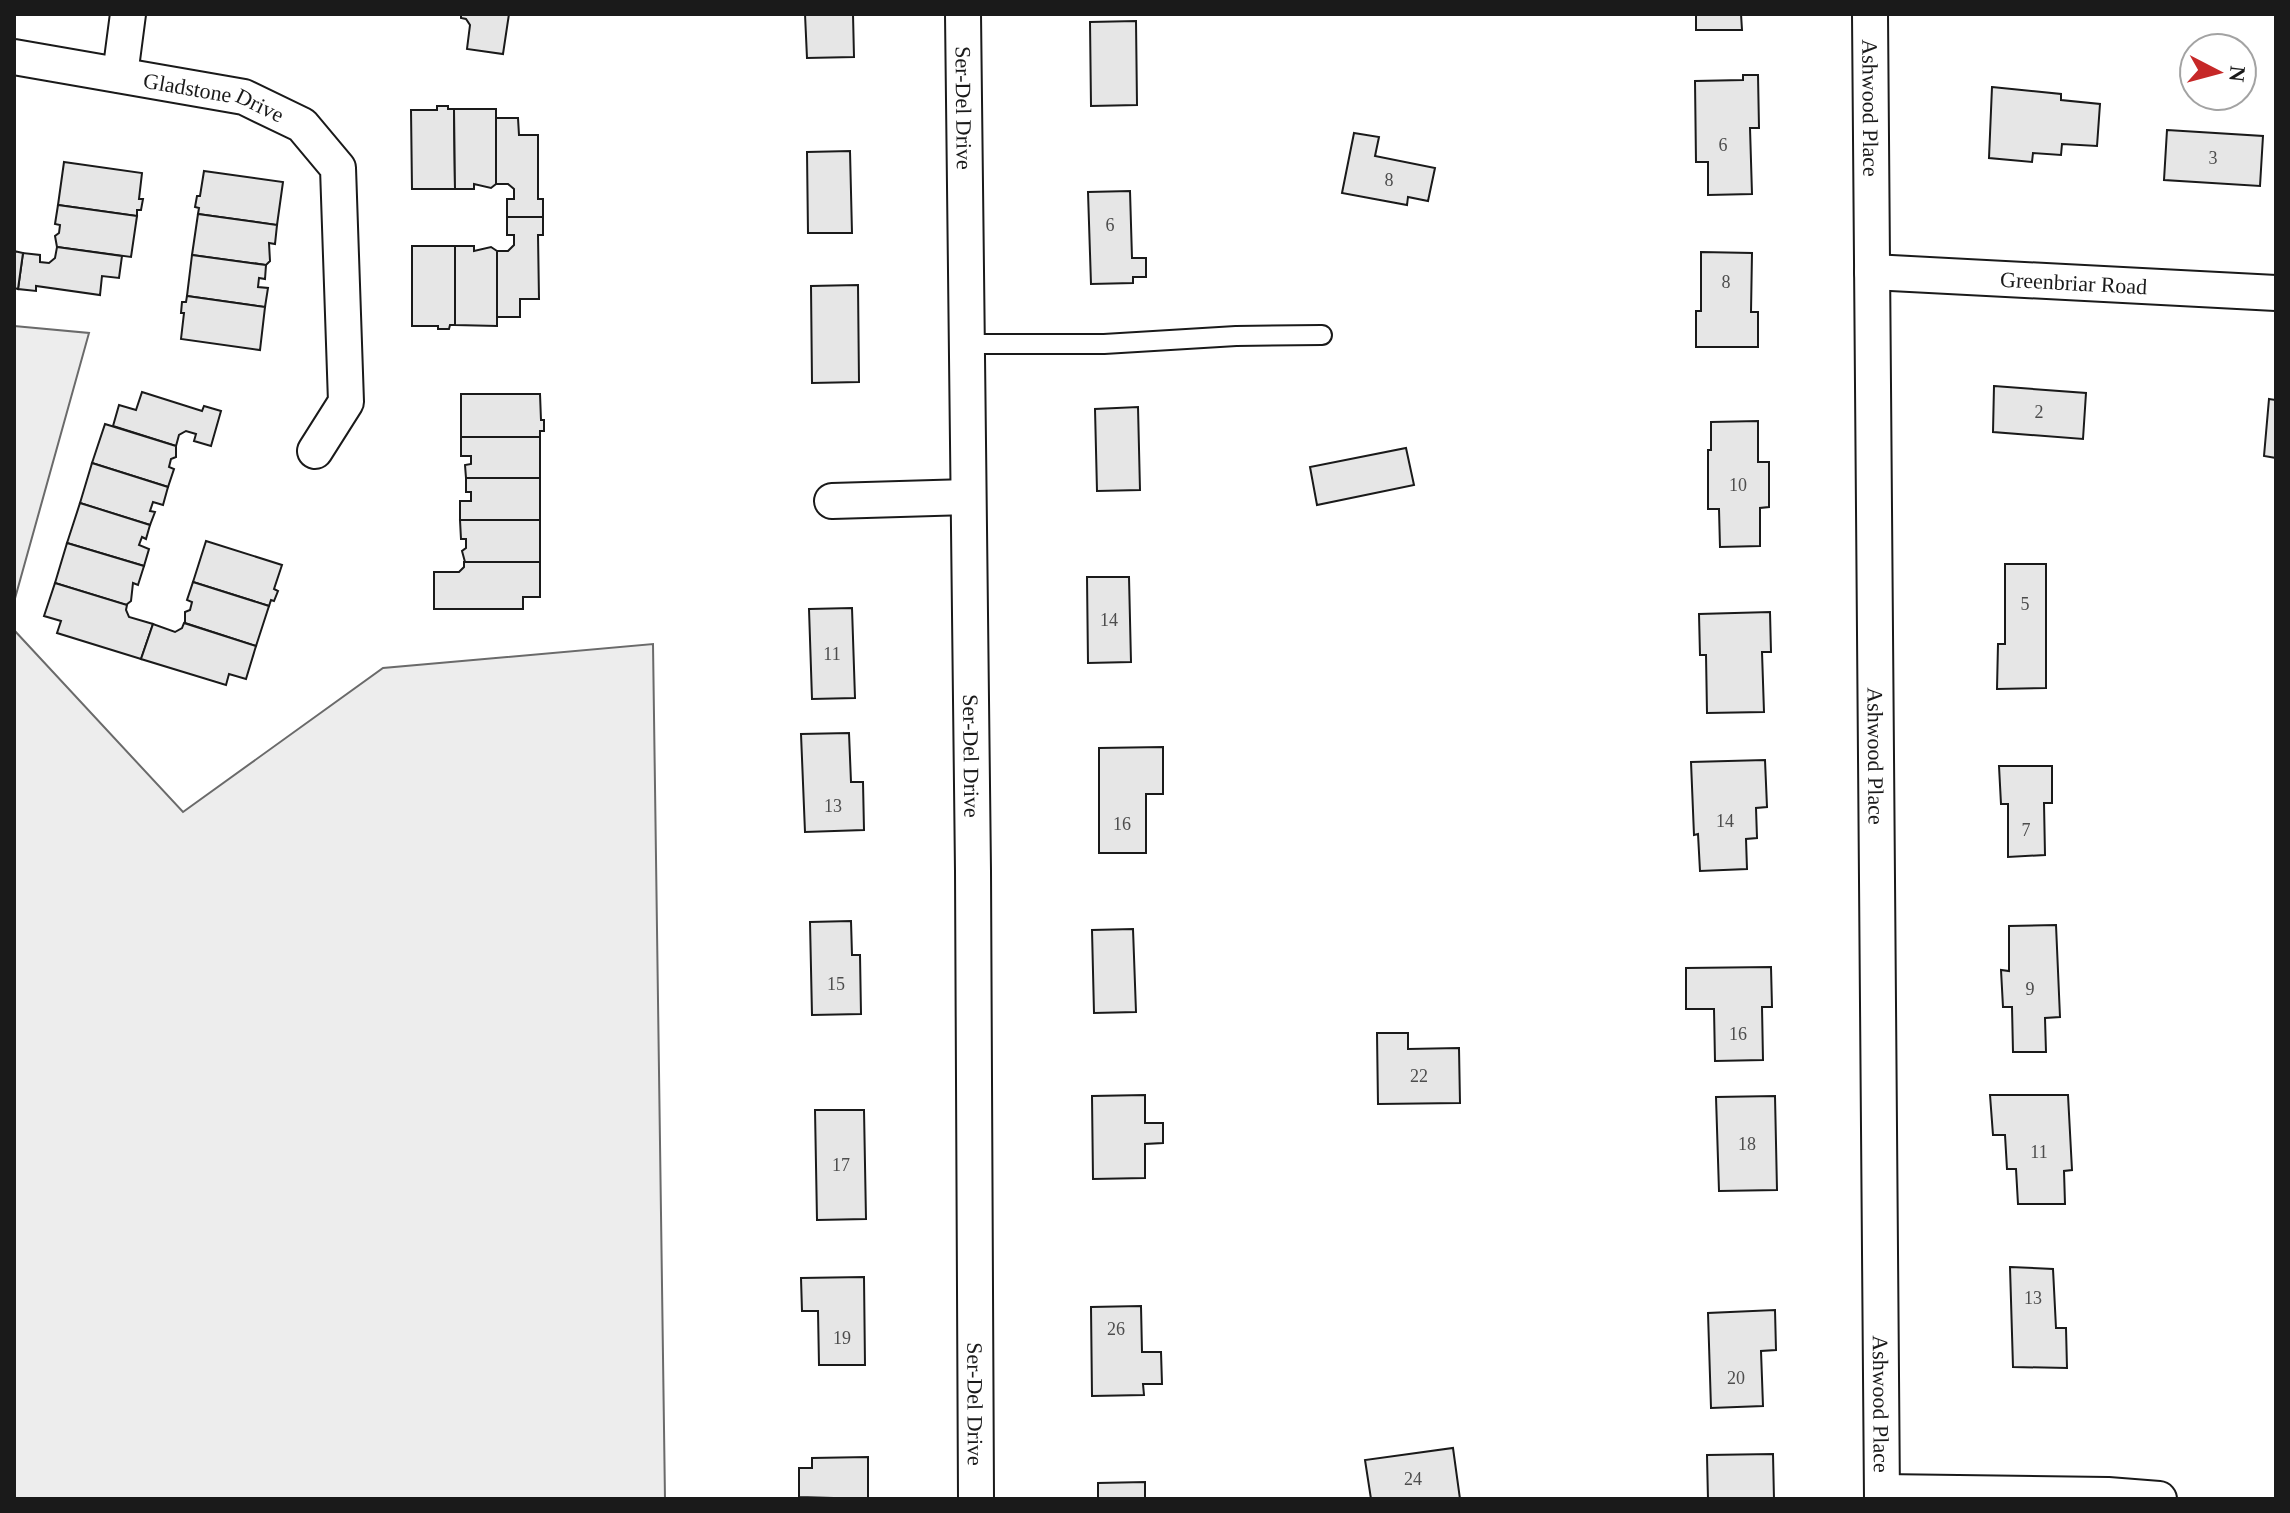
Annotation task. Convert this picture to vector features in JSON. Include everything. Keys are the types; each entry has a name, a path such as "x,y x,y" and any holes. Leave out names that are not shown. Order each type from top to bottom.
{"street":[{"path":"120,75 128,14"},
{"name":"Ser-Del Drive","path":"963,14 976,1499"},
{"name":"Ashwood Place","path":"1870,14 1882,1495"},
{"name":"Gladstone Drive","path":"14,57 244,97 302,125 338,168 346,402 315,451"},
{"name":"Greenbriar Road","path":"1872,272 2276,293"},
{"path":"832,501 968,497"},
{"path":"1882,1495 2108,1495 2159,1499"}],"lane":[{"path":"966,344 1104,344 1236,336 1322,335"}],"shaded area":[{"path":"14,326 89,333 14,602"},
{"path":"14,630 183,812 383,668 653,644 665,1499 14,1499"}],"building":[{"path":"461,14 509,14 503,54 467,49 470,25 461,18"},
{"path":"805,14 853,14 854,57 807,58"},
{"path":"1696,14 1741,14 1742,30 1696,30"},
{"path":"1136,21 1137,105 1091,106 1090,22"},
{"path":"1743,75 1758,75 1759,128 1750,128 1752,194 1708,195 1708,162 1696,162 1695,81 1743,80"},
{"path":"1992,87 2061,94 2061,100 2100,104 2097,146 2062,144 2061,155 2033,153 2032,162 1989,158"},
{"path":"437,106 454,109 455,189 412,189 411,110 437,110"},
{"path":"454,109 496,109 496,184 491,188 474,184 474,189 455,189"},
{"path":"496,118 518,118 519,135 538,135 538,199 543,199 543,217 507,217 507,199 514,199 514,189 508,184 496,184"},
{"path":"2167,130 2263,136 2260,186 2164,180"},
{"path":"1354,133 1379,137 1375,156 1435,168 1428,201 1408,197 1407,205 1342,193"},
{"path":"850,151 852,233 808,233 807,152"},
{"path":"64,162 142,173 139,199 143,199 137,216 58,205"},
{"path":"204,171 283,182 277,225 198,214 199,208 195,207"},
{"path":"1130,191 1132,258 1146,258 1146,277 1133,277 1133,283 1091,284 1088,192"},
{"path":"58,205 137,216 131,257 57,247 55,236 59,233 60,225 55,224"},
{"path":"198,214 277,225 275,244 269,243 270,261 266,265 192,255"},
{"path":"507,217 543,217 543,235 538,235 539,299 520,299 520,317 497,317 497,251 508,251 514,245 514,235 507,235"},
{"path":"412,246 455,246 455,325 450,325 449,329 412,326"},
{"path":"455,246 474,246 474,251 491,247 497,251 497,326 455,325"},
{"path":"57,247 122,256 119,278 102,276 100,295 36,286 36,291 18,289 23,253 40,255 40,262 49,263 55,258"},
{"path":"14,251 23,253 18,289 14,288"},
{"path":"1701,252 1752,253 1751,312 1758,312 1758,347 1696,347 1696,311 1701,311"},
{"path":"192,255 266,265 265,279 259,278 258,287 268,288 265,307 187,296"},
{"path":"858,285 859,382 812,383 811,286"},
{"path":"187,296 265,307 260,350 181,339 182,302 186,302"},
{"path":"1994,386 2086,393 2083,439 1993,432"},
{"path":"142,392 202,411 204,406 221,411 211,446 194,441 196,434 186,431 179,435 176,446 113,426 119,405 136,410"},
{"path":"461,394 540,394 544,431 540,431 540,437 461,437"},
{"path":"2269,399 2276,400 2276,458 2264,456"},
{"path":"1138,407 1140,490 1097,491 1095,409"},
{"path":"1758,421 1758,462 1769,462 1769,507 1760,508 1760,546 1720,547 1719,509 1708,509 1711,422"},
{"path":"105,424 176,446 176,457 171,459 169,467 174,469 168,487 92,463"},
{"path":"461,437 540,437 540,478 466,478 465,465 471,464 471,456 461,456"},
{"path":"1406,448 1414,485 1317,505 1310,467"},
{"path":"92,463 168,487 163,505 153,502 150,511 155,512 150,525 80,503"},
{"path":"466,478 540,478 540,520 460,520 460,501 471,501 471,492 466,492"},
{"path":"80,503 150,525 146,539 142,537 139,545 149,549 144,566 67,543"},
{"path":"460,520 540,520 540,562 465,562 462,551 466,548 466,539 461,539"},
{"path":"206,541 282,565 274,589 278,591 274,601 271,600 269,606 193,582"},
{"path":"67,543 144,566 138,585 133,583 131,601 126,605 55,583"},
{"path":"464,562 540,562 540,597 523,597 523,609 434,609 434,572 459,572"},
{"path":"2005,564 2046,564 2046,688 1997,689 1998,644 2005,644"},
{"path":"1087,577 1129,577 1131,662 1088,663"},
{"path":"193,582 269,606 256,646 185,623 185,612 190,610 192,602 187,600"},
{"path":"55,583 127,605 129,617 153,624 141,659 57,633 61,621 44,616"},
{"path":"852,608 855,698 812,699 809,609"},
{"path":"1770,612 1771,652 1762,652 1764,712 1707,713 1706,655 1700,655 1699,614"},
{"path":"184,623 256,646 246,679 229,674 226,685 141,659 153,624 175,632"},
{"path":"849,733 851,782 863,782 864,830 805,832 801,734"},
{"path":"1163,747 1163,794 1146,794 1146,853 1099,853 1099,748"},
{"path":"1765,760 1767,807 1756,808 1757,838 1746,839 1747,869 1700,871 1698,834 1694,835 1691,762"},
{"path":"1999,766 2052,766 2052,803 2044,803 2045,855 2008,857 2008,804 2001,804"},
{"path":"851,921 852,955 860,955 861,1014 812,1015 810,922"},
{"path":"2056,925 2060,1017 2045,1018 2046,1052 2013,1052 2012,1007 2003,1007 2001,970 2009,971 2009,926"},
{"path":"1133,929 1136,1012 1094,1013 1092,930"},
{"path":"1771,967 1772,1007 1762,1007 1763,1060 1715,1061 1714,1009 1686,1009 1686,968"},
{"path":"1377,1033 1408,1033 1408,1049 1459,1048 1460,1103 1378,1104"},
{"path":"1145,1095 1145,1123 1163,1123 1163,1143 1145,1144 1145,1178 1093,1179 1092,1096"},
{"path":"1990,1095 2068,1095 2072,1170 2064,1171 2065,1204 2018,1204 2016,1169 2007,1169 2005,1135 1993,1135"},
{"path":"1775,1096 1777,1190 1719,1191 1716,1097"},
{"path":"815,1110 864,1110 866,1219 817,1220"},
{"path":"2010,1267 2053,1269 2056,1328 2066,1328 2067,1368 2013,1367"},
{"path":"864,1277 865,1365 819,1365 818,1311 802,1311 801,1278"},
{"path":"1141,1306 1142,1352 1161,1352 1162,1384 1143,1384 1144,1395 1092,1396 1091,1307"},
{"path":"1775,1310 1776,1350 1761,1351 1763,1406 1711,1408 1708,1313"},
{"path":"1453,1448 1460,1499 1371,1499 1365,1460"},
{"path":"1773,1454 1774,1499 1708,1499 1707,1455"},
{"path":"868,1457 868,1499 799,1497 799,1468 812,1468 812,1458"},
{"path":"1145,1482 1145,1499 1098,1499 1098,1483"}]}
